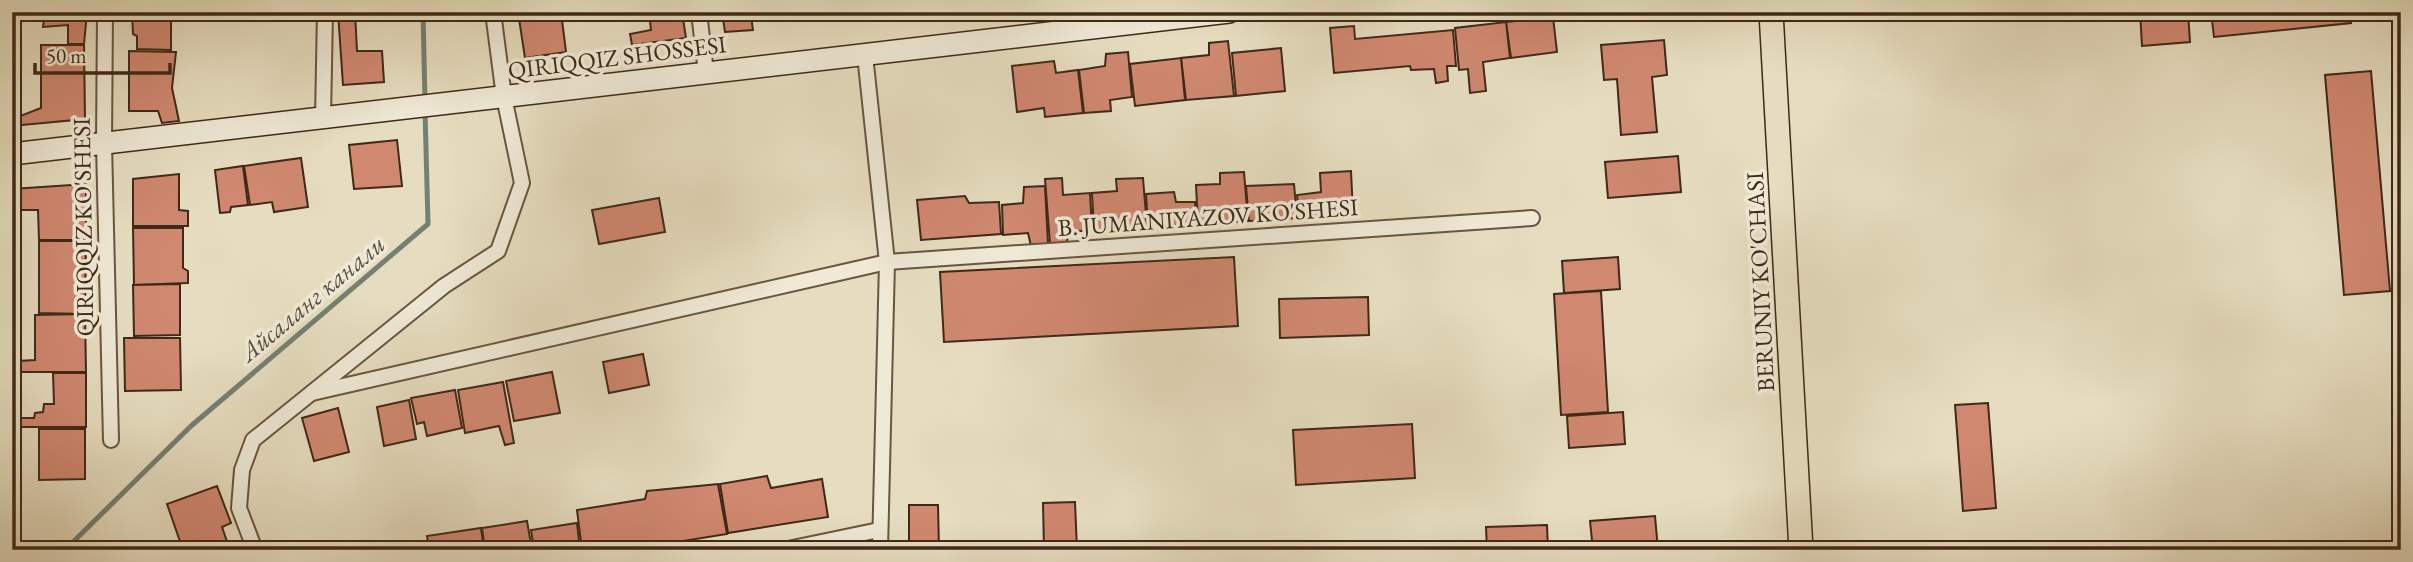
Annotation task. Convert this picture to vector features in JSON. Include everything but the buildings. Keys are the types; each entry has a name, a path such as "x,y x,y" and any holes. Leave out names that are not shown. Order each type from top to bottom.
{"main road":[{"name":"QIRIQQIZ SHOSSESI","path":"12,155 865,55 1112,19 1229,12"},
{"name":"BERUNIY KO'CHASI","path":"1771,12 1801,550"}],"street":[{"name":"QIRIQQIZ KO'SHESI","path":"105,12 104,144 111,440"},
{"path":"323,118 325,12"},
{"path":"255,550 239,508 242,470 253,440 444,286 498,251 522,183 504,97 493,12"},
{"path":"699,12 706,74"},
{"path":"865,55 887,262 880,550"},
{"name":"B. JUMANIYAZOV KO'SHESI","path":"312,393 887,262 1532,218"},
{"path":"783,550 879,530"}],"waterway":[{"name":"Айсаланг канали","path":"423,12 425,101"},
{"name":"Айсаланг канали","path":"68,550 191,426 428,224 425,111"}]}
